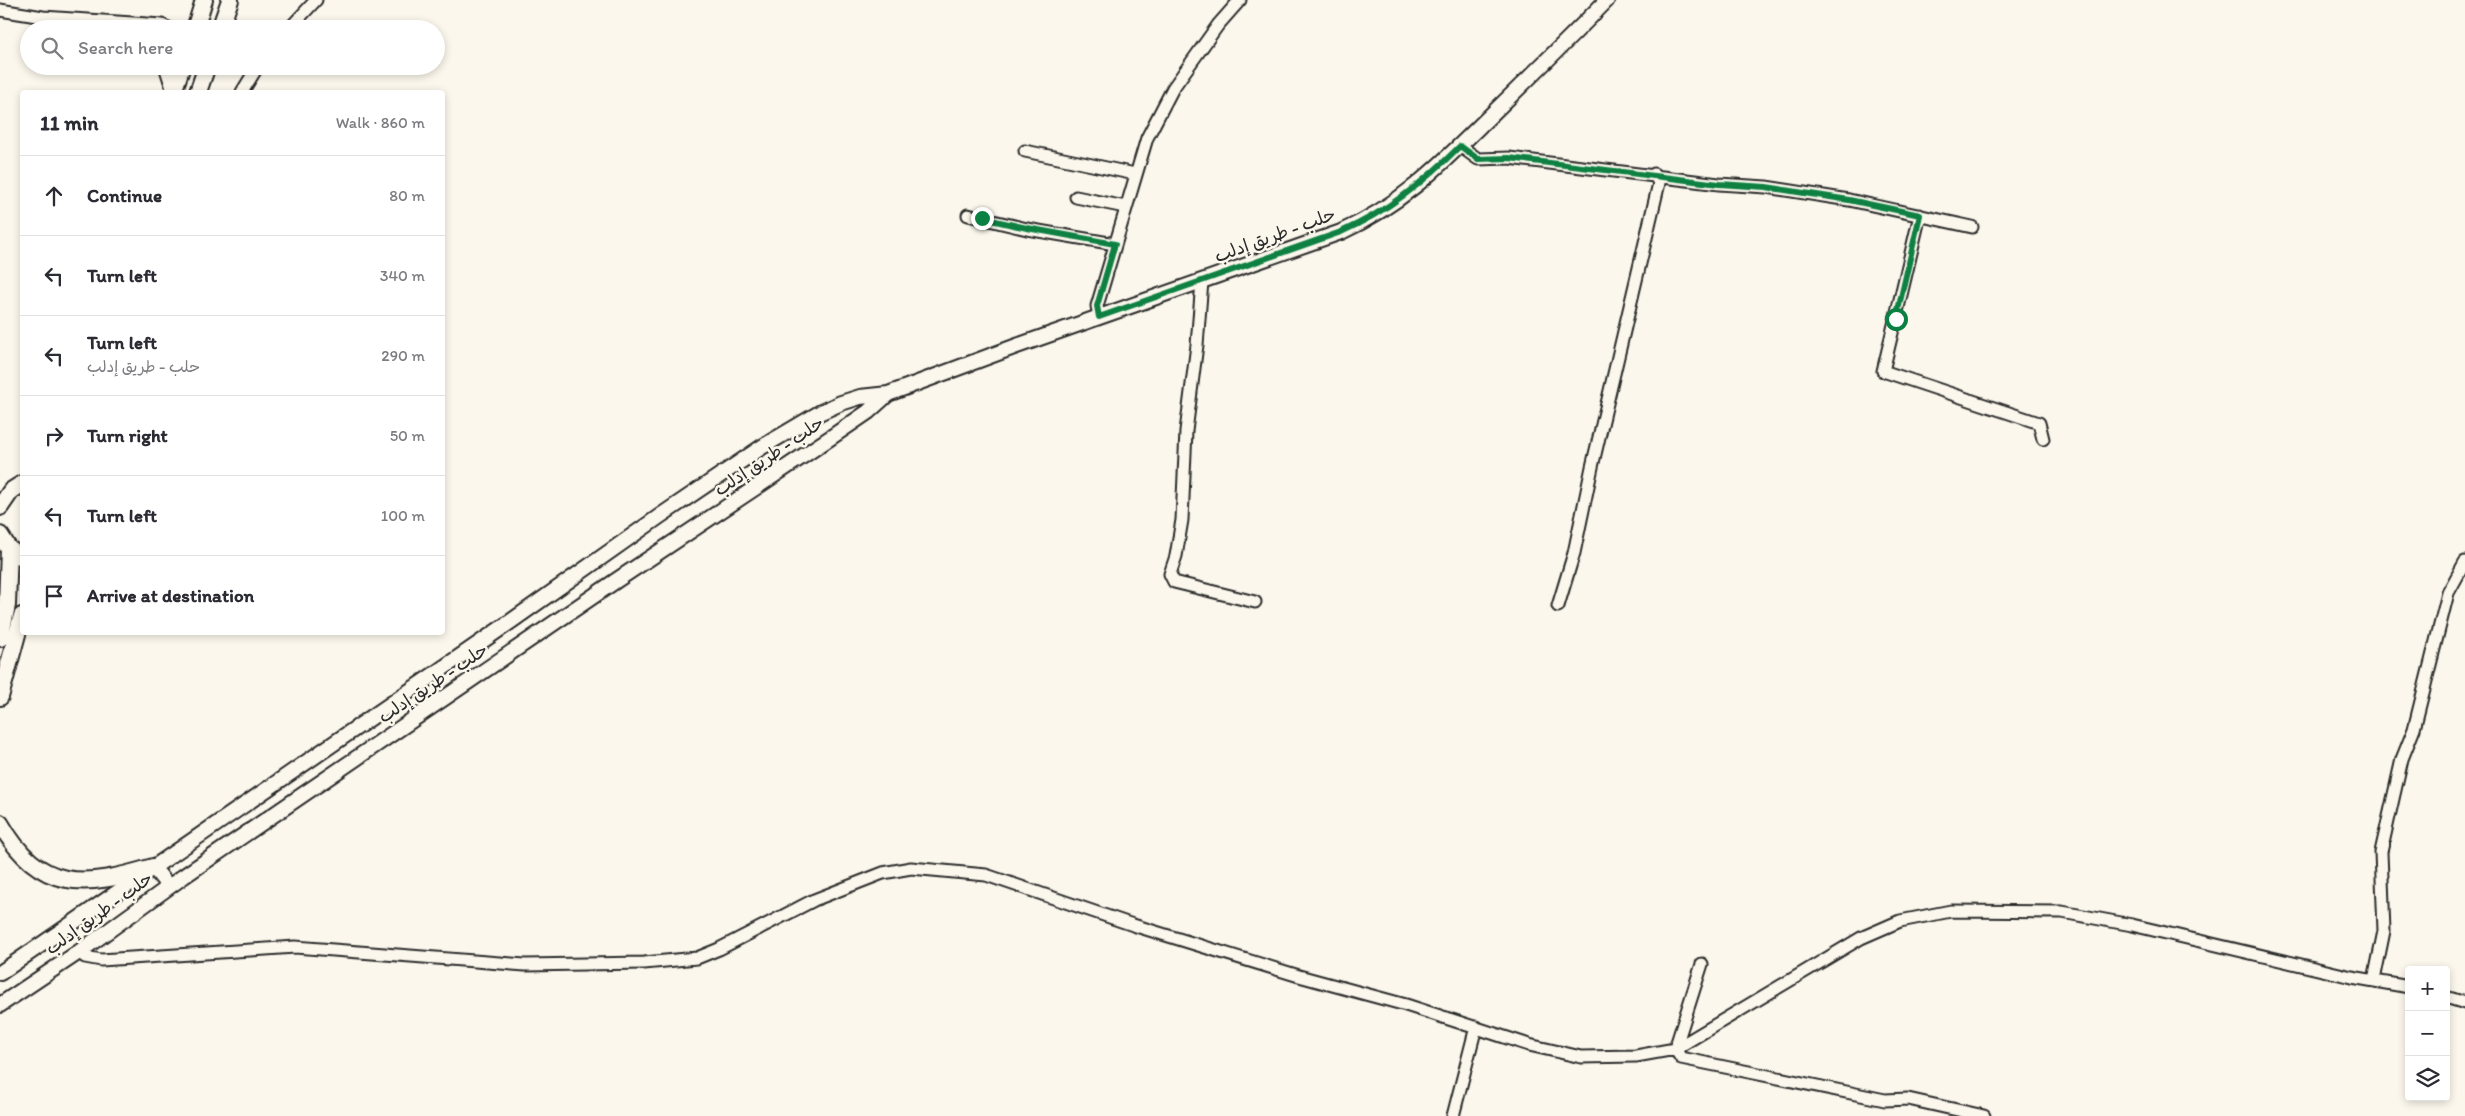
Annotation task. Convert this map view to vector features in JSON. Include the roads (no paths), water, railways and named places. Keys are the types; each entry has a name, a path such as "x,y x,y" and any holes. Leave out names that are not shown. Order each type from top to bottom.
{"highway":[{"path":"197,20 204,0"},
{"path":"223,20 230,0"},
{"path":"174,90 179,75"},
{"path":"199,90 204,75"},
{"path":"0,507 11,488"},
{"path":"0,638 7,605 8,546"},
{"path":"0,697 20,623"},
{"path":"0,823 10,840 26,860 57,877 72,880 105,880 153,868"}],"main road":[{"name":"حلب - طريق إدلب","path":"0,974 762,447 821,412 841,403 888,394 1341,232 1370,219 1418,184 1460,146 1607,0"},
{"name":"حلب - طريق إدلب","path":"0,1005 79,952 168,887 617,580 868,412 888,394"},
{"path":"153,868 168,887"}],"street":[{"path":"297,20 316,0"},
{"path":"1099,317 1097,306 1146,138 1173,88 1218,25 1240,0"},
{"path":"4,6 43,16 96,20"},
{"path":"168,75 172,90"},
{"path":"243,90 252,75"},
{"path":"1460,146 1478,159 1509,158 1654,174 1849,200 1972,227"},
{"path":"1025,152 1135,174"},
{"path":"1558,606 1574,553 1592,467 1659,183 1654,174"},
{"path":"1076,197 1126,207"},
{"path":"968,215 1115,244"},
{"path":"1920,215 1883,371 2039,423 2043,439"},
{"path":"1202,281 1197,345 1186,432 1182,520 1176,556 1170,574 1174,582 1255,602"},
{"path":"2374,980 2384,931 2381,852 2402,758 2414,728 2448,593 2465,562"},
{"path":"79,952 85,957 101,960 295,947 525,965 662,961 698,958 814,900 856,882 883,873 920,869 986,875 1132,925 1476,1027 1529,1045 1581,1057 1636,1056 1675,1049 1860,938 1900,921 1951,911 2062,912 2132,925 2405,986"},
{"path":"1675,1049 1702,964"},
{"path":"2450,998 2465,1003"},
{"path":"1453,1116 1476,1027"},
{"path":"1675,1049 1681,1058 1885,1100 1908,1099 1984,1116"}]}
